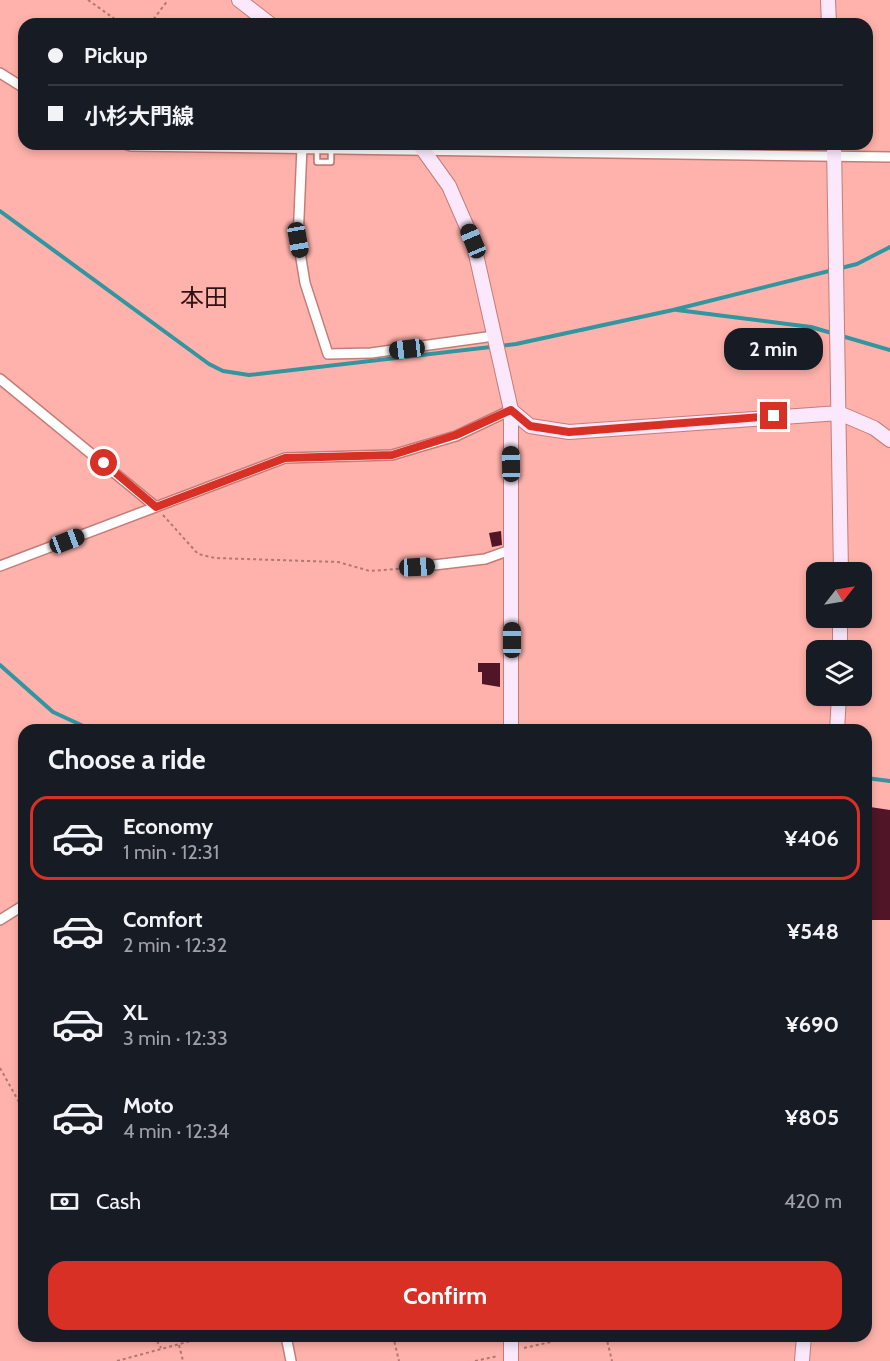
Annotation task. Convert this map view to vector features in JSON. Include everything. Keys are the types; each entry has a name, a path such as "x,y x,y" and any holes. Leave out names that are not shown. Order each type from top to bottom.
{"street":[{"path":"239,0 262,18"},
{"path":"828,0 829,18"},
{"path":"0,73 18,84"},
{"path":"302,150 298,240 305,283 328,354 371,353 494,336"},
{"path":"423,150 449,186 473,241 511,410 512,724"},
{"path":"731,150 834,151 890,157"},
{"path":"834,151 841,562"},
{"path":"0,380 156,507"},
{"path":"511,410 530,426 569,432 839,412 874,428 890,440"},
{"path":"0,566 285,458 392,455 456,435 511,410"},
{"path":"417,567 485,559 513,549"},
{"path":"837,724 838,706"},
{"path":"0,920 18,909"},
{"path":"287,1342 291,1361"},
{"path":"802,1361 804,1342"}],"lane":[{"path":"316,150 317,162 331,162 331,150"}],"path":[{"path":"88,0 114,18"},
{"path":"154,18 168,0"},
{"path":"156,507 198,555 215,558 338,562 370,571 417,567"},
{"path":"0,1068 18,1100"},
{"path":"158,1342 161,1348"},
{"path":"117,1361 189,1342"},
{"path":"394,1342 399,1361"},
{"path":"475,1361 549,1342"},
{"path":"607,1342 612,1361"},
{"path":"179,1345 183,1361"}],"building":[{"path":"501,531 502,545 492,547 489,533"},
{"path":"478,663 500,663 500,687 482,684 482,672 478,672"},
{"path":"872,807 890,810 890,920 872,920"}],"waterway":[{"path":"0,211 209,364 223,371 249,375 516,344 673,310 857,264 890,247"},
{"path":"677,310 811,327 890,350"},
{"path":"0,665 53,712 79,724"},
{"path":"872,779 890,781"}],"district":[{"name":"本田","path":"204,298"}],"route":[{"path":"104,463 156,507 285,458 392,455 456,435 511,410 530,426 569,432 774,416"}]}
